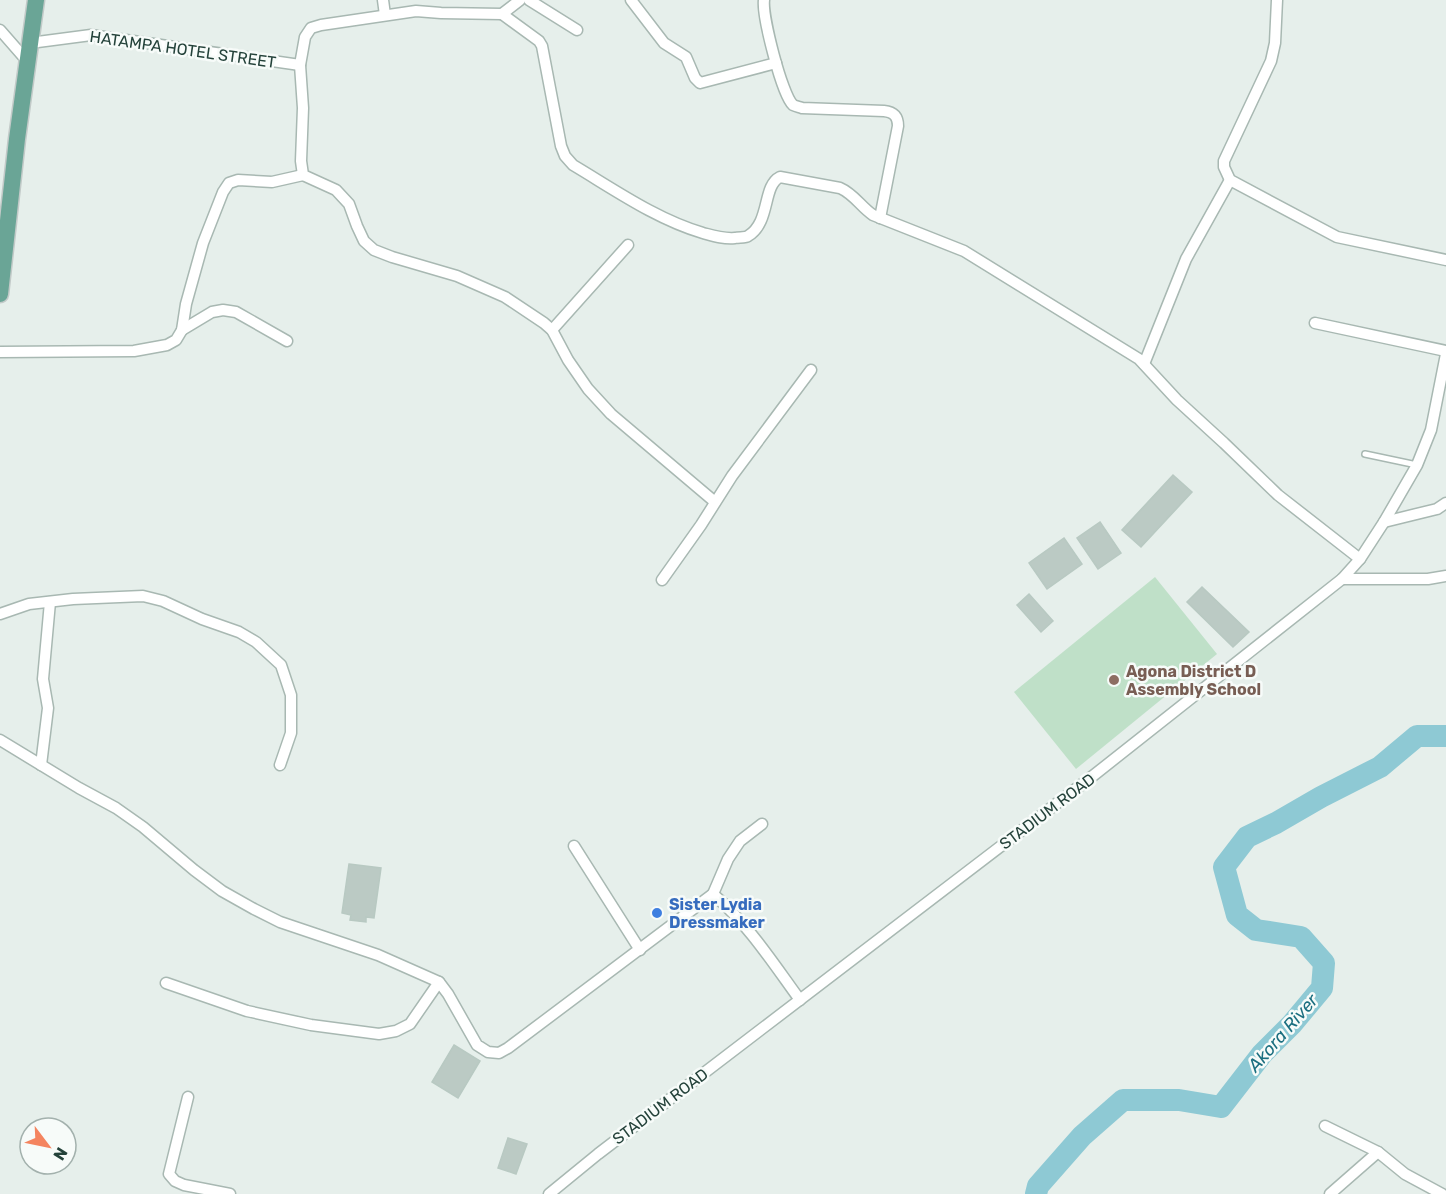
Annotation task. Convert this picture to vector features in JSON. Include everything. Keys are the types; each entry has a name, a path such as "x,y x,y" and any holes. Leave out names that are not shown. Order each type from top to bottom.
{"main road":[{"path":"0,294 17,139 36,0"}],"street":[{"path":"383,0 386,15"},
{"path":"502,14 520,0"},
{"path":"529,0 577,30"},
{"path":"631,0 664,43 686,57 695,78 700,83 776,63"},
{"path":"764,0 764,11 776,63 792,104 802,108 890,111 898,120 880,218"},
{"path":"1277,0 1275,43 1271,61 1224,161 1224,167 1230,180 1337,237 1446,260"},
{"path":"303,175 303,108 300,65 305,37 311,28 386,15 417,6 441,13 502,14 540,41 561,146 565,156 573,165 651,212 688,228 724,239 747,237 760,224 771,186 780,177 840,188 849,192 867,211 964,251 1139,359 1177,400 1278,495 1360,560"},
{"path":"0,30 28,62"},
{"name":"HATAMPA HOTEL STREET","path":"30,43 91,35 300,65"},
{"path":"183,330 186,304 203,243 223,192 229,183 238,180 272,182 303,175 336,190 349,204 364,241 374,250 457,276 505,297 544,323 552,330 568,360 588,388 611,414 715,502"},
{"path":"1144,364 1186,259 1230,180"},
{"path":"552,330 628,245"},
{"path":"0,352 134,351 167,345 176,340 183,330 212,312 223,310 236,312 287,341"},
{"path":"1315,323 1446,353"},
{"name":"STADIUM ROAD","path":"549,1194 598,1154 1094,775 1342,579 1360,560 1417,465 1431,430 1446,353"},
{"path":"662,580 715,502 811,370"},
{"path":"1384,522 1437,508 1446,503"},
{"path":"1342,579 1428,579 1446,576"},
{"path":"0,614 29,604 108,596 143,596 163,601 202,620 239,632 256,642 281,664 291,695 291,733 280,765"},
{"path":"41,765 48,708 43,679 50,602"},
{"path":"0,741 116,808 143,826 222,891 254,909 280,922 378,955 439,982 477,1045 488,1052 499,1053 508,1048 712,894 728,859 740,841 762,824"},
{"path":"574,846 640,950"},
{"path":"712,894 729,908 753,936 800,1000"},
{"path":"166,983 247,1011 310,1025 379,1034 396,1031 410,1024 439,982"},
{"path":"188,1097 169,1174 175,1181 184,1185 230,1194"},
{"path":"1325,1126 1378,1152 1405,1174 1442,1194"},
{"path":"1330,1194 1378,1152"}],"lane":[{"path":"1365,453 1417,465"}],"green space":[{"path":"1155,577 1217,654 1076,769 1014,692"}],"building":[{"path":"1173,475 1192,492 1141,547 1122,530"},
{"path":"1100,522 1121,553 1098,569 1077,538"},
{"path":"1064,538 1082,564 1047,589 1029,563"},
{"path":"1202,587 1249,632 1233,647 1187,602"},
{"path":"1029,594 1053,621 1041,632 1017,605"},
{"path":"349,864 381,868 374,918 366,917 366,922 350,920 351,915 342,913"},
{"path":"454,1045 480,1061 458,1098 432,1082"},
{"path":"508,1138 527,1144 516,1174 498,1168"}],"waterway":[{"name":"Akora River","path":"1036,1194 1038,1186 1082,1136 1123,1100 1179,1100 1221,1107 1262,1054 1292,1024 1322,988 1324,963 1301,937 1256,930 1237,915 1224,867 1247,837 1380,767 1417,736 1446,736"}],"place":[{"name":"Agona District D Assembly School","path":"1114,680"},
{"name":"Sister Lydia Dressmaker","path":"657,913"}]}
